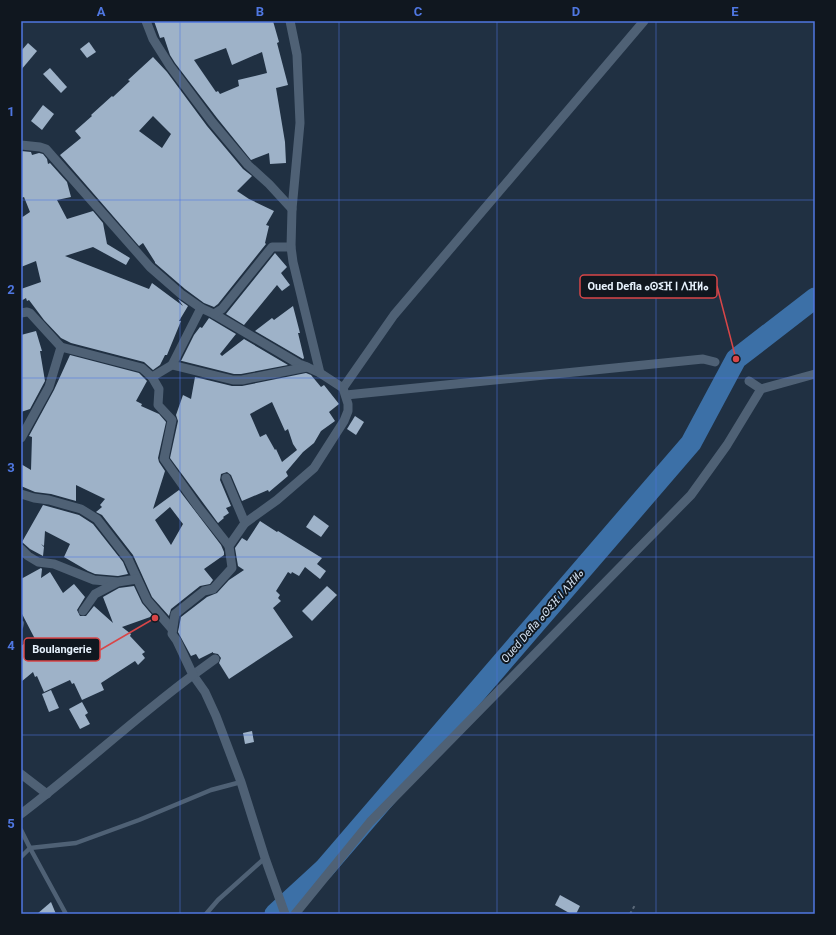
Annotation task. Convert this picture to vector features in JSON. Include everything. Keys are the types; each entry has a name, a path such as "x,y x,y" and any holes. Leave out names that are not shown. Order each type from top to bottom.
{"street":[{"path":"146,21 153,39 170,66 212,122 248,165 269,184 292,209"},
{"path":"290,21 297,55 300,123 292,209 291,247 293,262 320,373"},
{"path":"344,392 394,315 644,21"},
{"path":"21,145 46,149 150,267 181,294 201,308 214,314 299,364 320,373 344,392 348,404 348,411 344,421 314,468 277,500 245,523 228,546"},
{"path":"214,314 222,309 272,247 291,247"},
{"path":"152,376 172,365 201,308"},
{"path":"21,313 30,313 61,347 142,368 152,376 159,389 158,405 172,420 164,459 228,546 232,568 214,589 204,591 175,614 172,634 177,641 193,675 205,692 216,716 241,782 285,914"},
{"path":"21,438 25,419 49,387 61,347"},
{"path":"344,392 703,359 715,362"},
{"path":"172,365 233,380 242,380 307,368"},
{"path":"295,914 370,822 691,496 727,445 761,389 815,374"},
{"path":"749,382 761,389"},
{"path":"226,478 245,523"},
{"path":"21,494 81,509 97,519 128,559 148,600 172,629"},
{"path":"21,548 28,556 38,562 54,564 94,580 118,582 137,579"},
{"path":"83,611 95,594 118,582"},
{"path":"21,814 125,728 215,659"},
{"path":"21,774 47,794"}],"lane":[{"path":"21,857 30,848 76,843 139,820 211,790 241,782"},
{"path":"21,830 66,914"},
{"path":"206,914 218,900 267,862"}],"path":[{"path":"630,914 635,905"}],"building":[{"path":"154,21 273,21 288,85 276,88 285,142 286,163 270,164 269,153 251,160 175,63 170,55 164,37 160,38","holes":["226,48 232,65 262,52 267,73 238,80 239,86 220,94 218,91 216,92 194,60"]},
{"path":"89,42 96,52 87,58 80,49"},
{"path":"28,43 37,51 21,70 21,51"},
{"path":"153,57 167,72 207,126 243,169 252,176 237,191 249,199 274,211 266,225 269,226 266,244 214,307 204,303 185,289 155,263 143,243 139,246 60,155 81,138 75,131 130,81 128,80","holes":["153,116 171,134 162,148 139,131"]},
{"path":"50,68 67,87 61,93 43,74"},
{"path":"43,105 54,114 42,130 31,121"},
{"path":"21,151 31,152 32,155 39,153 43,154 47,159 48,164 50,163 67,182 71,197 57,200 67,219 93,211 103,223 107,244 130,258 126,265 93,247 65,256 149,289 152,283 183,306 178,299 188,306 179,321 181,321 167,355 165,355 160,365 153,370 144,362 71,343 61,338 44,320 29,300 27,301 26,298 21,301 21,289 41,282 36,261 21,267 21,218 30,212 24,197 21,198"},
{"path":"275,253 287,267 281,273 290,285 282,291 277,285 244,325 226,314"},
{"path":"293,306 300,333 298,333 303,359 255,331 272,318 274,320"},
{"path":"209,318 236,334 220,354 222,356 244,339 288,365 234,374 181,361 194,335 200,327 202,328"},
{"path":"36,331 42,351 40,351 45,381 30,409 21,412 21,335"},
{"path":"70,355 139,373 147,381 136,401 142,404 141,406 159,414 166,422 158,458 165,471 153,509 179,490 221,545 224,552 224,555 204,569 213,580 210,584 200,586 171,609 169,616 152,597 133,555 102,515 96,512 102,507 100,505 105,499 76,485 76,501 51,494 35,492 21,486 21,464 31,470 32,437 29,436 54,390","holes":["170,507 183,524 171,545 155,520"]},
{"path":"306,373 311,375 321,387 324,385 339,404 329,412 335,421 321,431 314,443 303,452 286,472 288,476 269,492 268,490 242,501 231,475 227,472 221,474 220,480 231,506 226,508 229,513 218,523 170,458 178,421 176,415 183,395 191,399 195,377 232,386 242,386","holes":["272,402 285,431 288,429 293,444 297,450 282,462 276,449 275,450 266,434 260,437 250,414"]},
{"path":"355,416 364,422 356,435 347,429"},
{"path":"43,505 79,515 93,524 123,562 128,574 118,576 95,574 88,571 64,557 70,544 45,531 44,546 41,544 44,547 43,556 30,549 22,542"},
{"path":"314,515 329,526 321,537 306,527"},
{"path":"260,521 322,558 317,564 326,571 320,579 305,567 299,576 292,572 291,574 288,572 276,591 280,595 278,598 281,601 273,608 293,637 229,679 219,663 221,658 218,654 213,652 199,659 196,654 191,656 178,632 181,617 207,597 217,593 229,580 244,570 238,566 235,548 242,538 247,541"},
{"path":"41,568 41,578 50,572 63,593 74,584 85,597 77,610 80,616 86,616 94,606 113,623 103,597 119,588 134,586 142,603 153,616 122,627 131,634 130,636 145,652 142,654 145,658 138,665 135,661 101,683 104,690 82,700 74,683 72,684 70,680 44,692 37,676 35,677 33,672 21,682 21,646 28,641 35,639 21,612 21,579"},
{"path":"327,586 337,595 312,621 302,611"},
{"path":"51,690 59,708 49,712 42,694"},
{"path":"82,702 88,713 85,715 90,724 80,729 69,709"},
{"path":"252,731 254,742 245,744 243,733"},
{"path":"560,895 580,906 576,914 571,914 555,905"},
{"path":"51,902 56,914 37,914"}],"waterway":[{"name":"Oued Defla ⴰⵙⵉⴼ ⵏ ⴷⴼⵍⴰ","path":"275,914 324,869 691,443 736,359 815,298"}],"place":[{"name":"Oued Defla ⴰⵙⵉⴼ ⵏ ⴷⴼⵍⴰ","path":"736,359"},
{"name":"Boulangerie","path":"155,618"}]}
